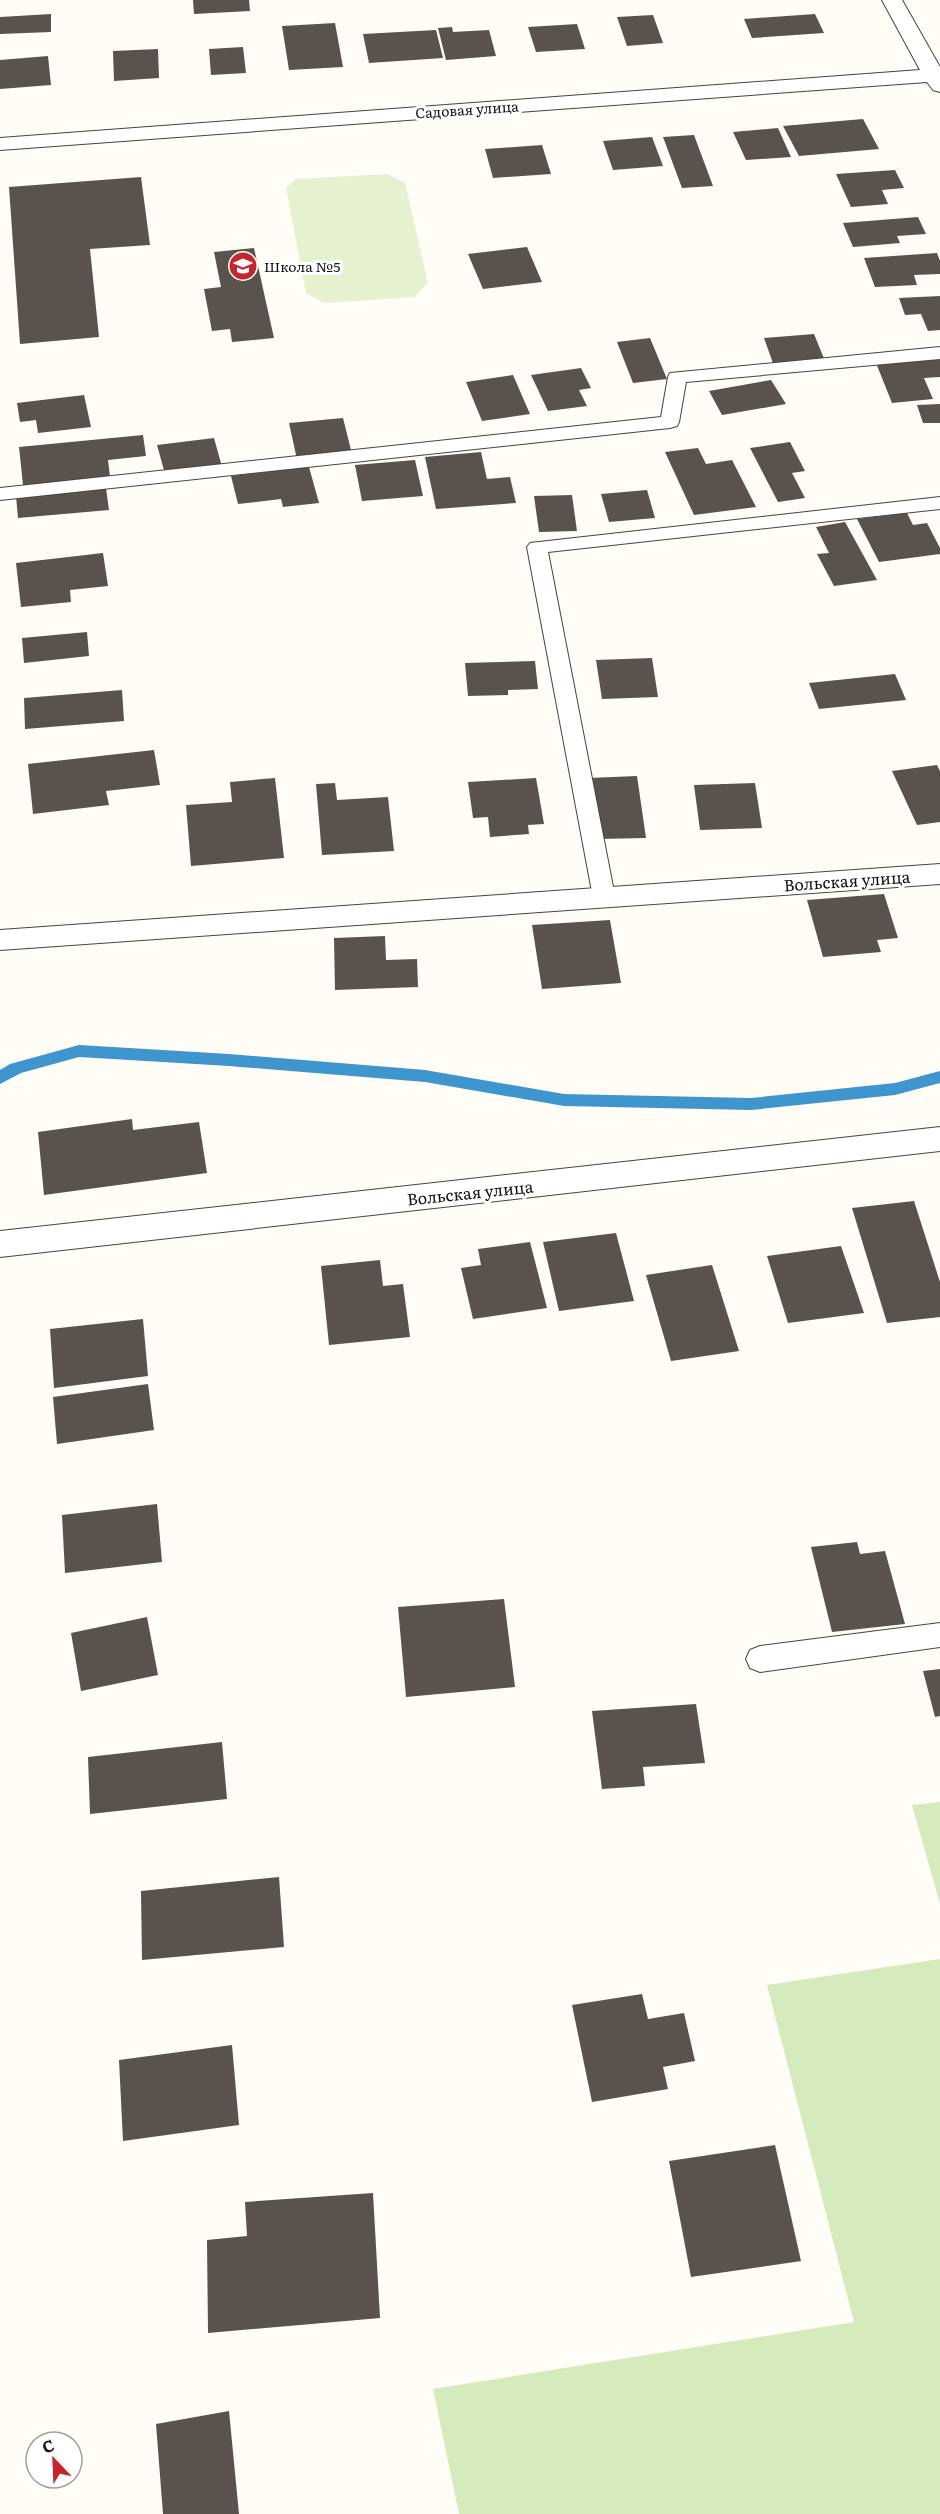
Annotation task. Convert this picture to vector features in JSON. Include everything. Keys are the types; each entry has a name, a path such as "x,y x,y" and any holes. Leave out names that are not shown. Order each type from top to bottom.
{"street":[{"path":"892,0 936,72"},
{"name":"Садовая улица","path":"0,144 936,72"},
{"name":"Вольская улица","path":"0,940 940,874"},
{"name":"Вольская улица","path":"0,1244 940,1139"}],"lane":[{"path":"0,494 670,422 677,377 940,353"},
{"path":"604,897 537,547 940,503"},
{"path":"760,1659 940,1635"}],"green space":[{"path":"387,174 405,183 428,283 414,297 324,303 306,293 286,188 296,179"},
{"path":"940,1802 940,1904 912,1805"},
{"path":"940,1959 940,2514 459,2514 433,2389 854,2322 767,1985"}],"building":[{"path":"193,0 249,0 250,11 194,14"},
{"path":"51,14 51,32 0,34 0,17"},
{"path":"815,14 824,33 752,38 744,19"},
{"path":"653,15 663,43 627,46 617,17"},
{"path":"335,23 343,67 289,70 282,26"},
{"path":"577,24 585,49 536,52 528,27"},
{"path":"452,27 453,32 489,30 496,56 446,60 438,28"},
{"path":"436,30 443,58 369,63 363,34"},
{"path":"243,47 246,73 211,75 209,49"},
{"path":"158,49 159,78 114,81 113,51"},
{"path":"48,56 51,85 0,89 0,60"},
{"path":"863,119 879,149 799,156 783,126"},
{"path":"778,128 791,157 746,160 733,132"},
{"path":"694,135 713,186 682,188 663,137"},
{"path":"652,137 663,166 613,170 603,141"},
{"path":"542,145 551,174 493,178 485,149"},
{"path":"895,170 904,188 882,190 888,204 851,207 836,174"},
{"path":"141,177 150,245 90,249 99,337 20,344 9,187"},
{"path":"918,217 926,234 897,236 900,243 853,247 843,223"},
{"path":"527,247 542,282 483,289 468,254"},
{"path":"254,248 274,338 232,342 230,329 212,331 204,289 221,287 214,252"},
{"path":"937,253 940,261 940,274 914,275 917,285 875,287 864,258"},
{"path":"940,296 940,330 928,331 921,314 905,315 899,298"},
{"path":"814,334 825,361 774,366 764,338"},
{"path":"650,338 667,379 633,383 617,342"},
{"path":"940,353 940,377 924,378 933,399 892,403 874,358"},
{"path":"581,368 591,388 579,390 587,406 548,411 531,375"},
{"path":"513,375 530,414 482,421 466,382"},
{"path":"771,380 786,404 722,415 709,391"},
{"path":"84,395 91,427 38,433 36,420 20,422 17,403"},
{"path":"940,404 940,423 923,423 917,405"},
{"path":"343,418 353,458 298,464 289,423"},
{"path":"143,435 146,456 108,460 111,485 24,494 19,447"},
{"path":"214,438 224,474 167,481 157,445"},
{"path":"790,442 805,471 792,473 805,498 778,502 750,448"},
{"path":"698,448 706,464 732,460 756,507 694,515 665,452"},
{"path":"481,452 487,479 510,477 516,503 436,509 425,457"},
{"path":"415,460 423,496 362,501 355,465"},
{"path":"309,467 319,503 283,507 281,499 238,504 231,476"},
{"path":"106,488 109,510 18,518 16,496"},
{"path":"647,490 655,518 609,522 601,494"},
{"path":"572,495 577,531 539,532 534,496"},
{"path":"907,513 913,525 927,523 940,548 940,554 879,562 857,519"},
{"path":"845,522 877,580 834,586 817,554 829,553 816,527"},
{"path":"103,553 108,586 70,590 71,602 21,607 16,563"},
{"path":"87,632 89,656 24,663 22,638"},
{"path":"652,658 658,697 602,699 596,660"},
{"path":"535,661 538,689 508,690 508,695 468,696 465,663"},
{"path":"895,674 906,700 819,709 809,683"},
{"path":"122,690 124,721 25,729 24,698"},
{"path":"154,750 160,785 106,791 109,805 33,814 28,764"},
{"path":"937,765 940,771 940,822 917,825 892,771"},
{"path":"637,776 646,838 597,839 589,778"},
{"path":"275,778 284,858 191,866 186,805 232,802 230,782"},
{"path":"536,778 544,824 528,825 529,834 490,837 488,817 473,818 468,782"},
{"path":"335,783 337,800 388,797 394,851 322,855 316,784"},
{"path":"755,783 762,828 700,830 694,785"},
{"path":"884,894 898,938 877,940 881,952 823,957 807,900"},
{"path":"610,920 621,983 542,989 532,925"},
{"path":"385,936 386,960 417,959 418,987 335,990 334,938"},
{"path":"132,1119 133,1130 199,1122 207,1173 44,1195 38,1132"},
{"path":"914,1201 940,1282 940,1317 887,1323 852,1208"},
{"path":"616,1233 634,1301 559,1311 543,1242"},
{"path":"530,1242 547,1308 473,1319 461,1268 481,1265 478,1249"},
{"path":"841,1246 864,1313 788,1323 767,1256"},
{"path":"380,1260 383,1286 403,1284 410,1337 329,1345 321,1266"},
{"path":"712,1265 739,1351 671,1361 646,1275"},
{"path":"143,1319 148,1376 54,1388 50,1329"},
{"path":"148,1384 154,1430 57,1444 53,1397"},
{"path":"157,1504 162,1562 65,1573 62,1515"},
{"path":"857,1542 860,1554 885,1551 905,1624 832,1632 811,1547"},
{"path":"504,1599 515,1687 406,1697 398,1607"},
{"path":"147,1617 158,1675 81,1691 71,1633"},
{"path":"940,1669 940,1716 935,1717 923,1671"},
{"path":"696,1704 705,1763 643,1767 645,1786 602,1789 592,1711"},
{"path":"222,1742 227,1799 90,1814 88,1757"},
{"path":"279,1877 284,1947 142,1960 141,1891"},
{"path":"642,1994 648,2019 684,2013 695,2061 663,2067 668,2089 592,2102 572,2005"},
{"path":"232,2045 239,2125 123,2141 119,2060"},
{"path":"775,2145 801,2261 691,2277 669,2161"},
{"path":"373,2193 380,2318 208,2333 207,2240 247,2236 245,2202"},
{"path":"229,2411 239,2514 163,2514 156,2424"}],"waterway":[{"path":"0,1078 16,1068 79,1051 229,1060 425,1076 564,1100 751,1104 895,1089 940,1077"}],"place":[{"name":"Школа №5","path":"243,266"}]}
